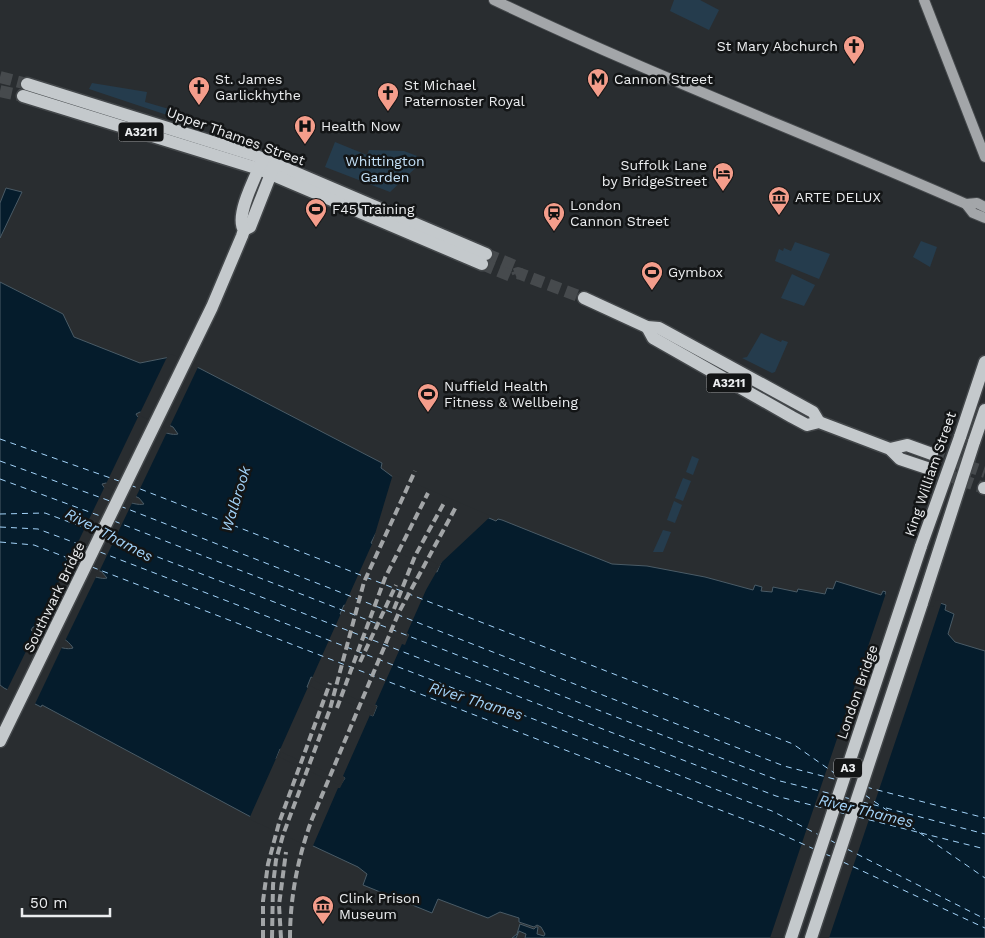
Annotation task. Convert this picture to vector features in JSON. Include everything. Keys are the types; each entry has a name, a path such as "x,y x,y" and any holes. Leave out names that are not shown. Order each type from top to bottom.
{"main road":[{"name":"Upper Thames Street","path":"27,84 267,166 484,259"},
{"name":"Upper Thames Street","path":"23,96 267,166"},
{"name":"Southwark Bridge","path":"0,741 186,362 244,230 242,225 243,210 267,166"},
{"name":"A3211","path":"584,298 647,326 654,338 734,386 807,424 819,422 890,449 900,459 928,468"},
{"name":"King William Street","path":"905,597 985,362"},
{"name":"A3","path":"811,938 985,410"},
{"name":"A3211","path":"890,449 907,445 932,454"},
{"name":"London Bridge","path":"791,938 905,597"}],"street":[{"path":"494,0 606,52 966,204 977,204 985,207"},
{"path":"924,0 985,157"},
{"path":"966,204 973,213 985,218"}],"green space":[{"path":"674,0 700,0 719,10 709,30 670,11"},
{"path":"92,83 147,92 145,102 169,109 167,115 89,89"},
{"name":"Whittington Garden","path":"335,142 367,155 369,150 404,151 425,159 390,192 325,167"},
{"path":"921,241 937,247 930,267 913,257"},
{"path":"795,242 830,254 819,279 775,261 779,249 783,251 784,248 791,251"},
{"path":"792,274 815,285 804,306 781,298"},
{"path":"761,333 781,342 782,340 788,342 775,372 772,373 742,358 747,357"},
{"path":"692,456 699,459 693,475 686,472"},
{"path":"683,478 691,481 683,501 675,498"},
{"path":"674,501 682,505 675,523 667,520"},
{"path":"663,530 671,532 663,552 653,552"}],"water":[{"path":"6,188 22,192 0,238 0,203"},
{"path":"0,282 63,314 74,337 140,363 170,357 199,368 382,463 381,468 393,477 496,521 498,519 502,520 612,564 647,566 705,577 753,590 755,585 762,587 761,591 772,592 773,587 797,592 798,589 825,594 827,588 833,589 836,581 881,595 883,591 886,592 885,594 934,611 937,602 946,605 945,610 954,614 948,634 955,642 985,651 985,938 525,938 526,934 519,931 516,938 512,938 517,934 520,924 534,929 538,927 537,934 544,936 545,934 541,927 537,925 534,927 519,922 519,918 500,912 488,918 438,899 432,913 363,885 367,874 358,867 251,817 42,705 41,707 0,685","holes":["140,412 173,427 178,434 161,431 139,418 136,414","106,483 139,498 144,504 127,502 114,496 102,484","376,533 441,562 437,572 371,543","71,557 102,572 107,578 91,575 68,562 66,558","344,605 409,635 402,643 340,614","33,627 49,631 66,640 73,648 68,649 57,646 31,630","311,677 377,706 373,716 307,687","280,749 345,778 339,787 276,759"]}],"pier":[{"path":"171,354 199,365 169,428 139,415 168,355"},
{"path":"139,415 168,430 135,499 105,486"},
{"path":"393,474 491,516 442,562 426,590 407,633 409,635 405,645 402,644 375,705 377,706 373,716 370,715 343,776 345,778 340,788 338,788 312,848 249,819 372,544","holes":["377,536 438,564 435,569 374,542","345,608 406,636 403,641 343,613","313,680 374,707 371,713 310,686","281,752 342,779 339,785 279,757"]},
{"path":"105,486 133,501 99,572 70,559"},
{"path":"69,560 97,575 64,643 36,629"},
{"path":"887,590 888,593 933,607 936,600 942,601 910,698 829,938 770,938"},
{"path":"36,631 63,645 34,706 6,692"}],"ferry route":[{"path":"0,439 119,481"},
{"path":"0,461 110,501"},
{"path":"0,479 103,517"},
{"path":"130,485 793,744 840,777"},
{"path":"120,506 784,766 838,780"},
{"path":"0,514 45,513 96,532"},
{"path":"114,521 780,781 832,794"},
{"path":"0,527 38,529 89,548"},
{"path":"106,537 776,796 827,809"},
{"path":"0,542 34,545 81,563"},
{"path":"100,552 772,811 819,835"},
{"path":"92,567 772,830 814,849"},
{"path":"866,787 985,818"},
{"path":"865,795 985,878"},
{"path":"843,797 851,799"},
{"path":"862,802 883,807"},
{"path":"886,808 985,834"},
{"path":"838,812 846,814"},
{"path":"858,817 917,832"},
{"path":"921,833 985,849"},
{"path":"830,840 837,844"},
{"path":"847,849 985,919"},
{"path":"825,854 833,857"},
{"path":"843,862 985,928"}],"tunnel":[{"path":"0,77 27,84"},
{"path":"0,91 23,96"},
{"path":"486,254 515,266 518,273"},
{"path":"482,264 511,276 518,273 584,298"},
{"path":"932,454 985,472"},
{"path":"927,468 984,488"}],"railway":[{"path":"272,938 273,885 276,860 283,835 330,709 364,582 415,471"},
{"path":"337,708 385,578 428,493"},
{"path":"394,609 415,556 444,503"},
{"path":"290,938 291,907 296,877 312,819 399,612 457,505"},
{"path":"360,662 396,585"},
{"path":"263,938 263,901 268,864 279,823 330,683"},
{"path":"281,938 279,905 286,852"}],"place":[{"name":"St Mary Abchurch","path":"854,65"},
{"name":"Cannon Street","path":"598,98"},
{"name":"St. James Garlickhythe","path":"199,106"},
{"name":"St Michael Paternoster Royal","path":"388,112"},
{"name":"Health Now","path":"305,145"},
{"name":"Suffolk Lane by BridgeStreet","path":"723,192"},
{"name":"ARTE DELUX","path":"779,216"},
{"name":"F45 Training","path":"316,228"},
{"name":"London Cannon Street","path":"554,232"},
{"name":"Gymbox","path":"652,291"},
{"name":"Nuffield Health Fitness & Wellbeing","path":"428,413"},
{"name":"Clink Prison Museum","path":"323,925"}],"water label":[{"name":"Walbrook","path":"236,499"},
{"name":"River Thames","path":"109,535"},
{"name":"River Thames","path":"476,701"},
{"name":"River Thames","path":"866,811"}]}
